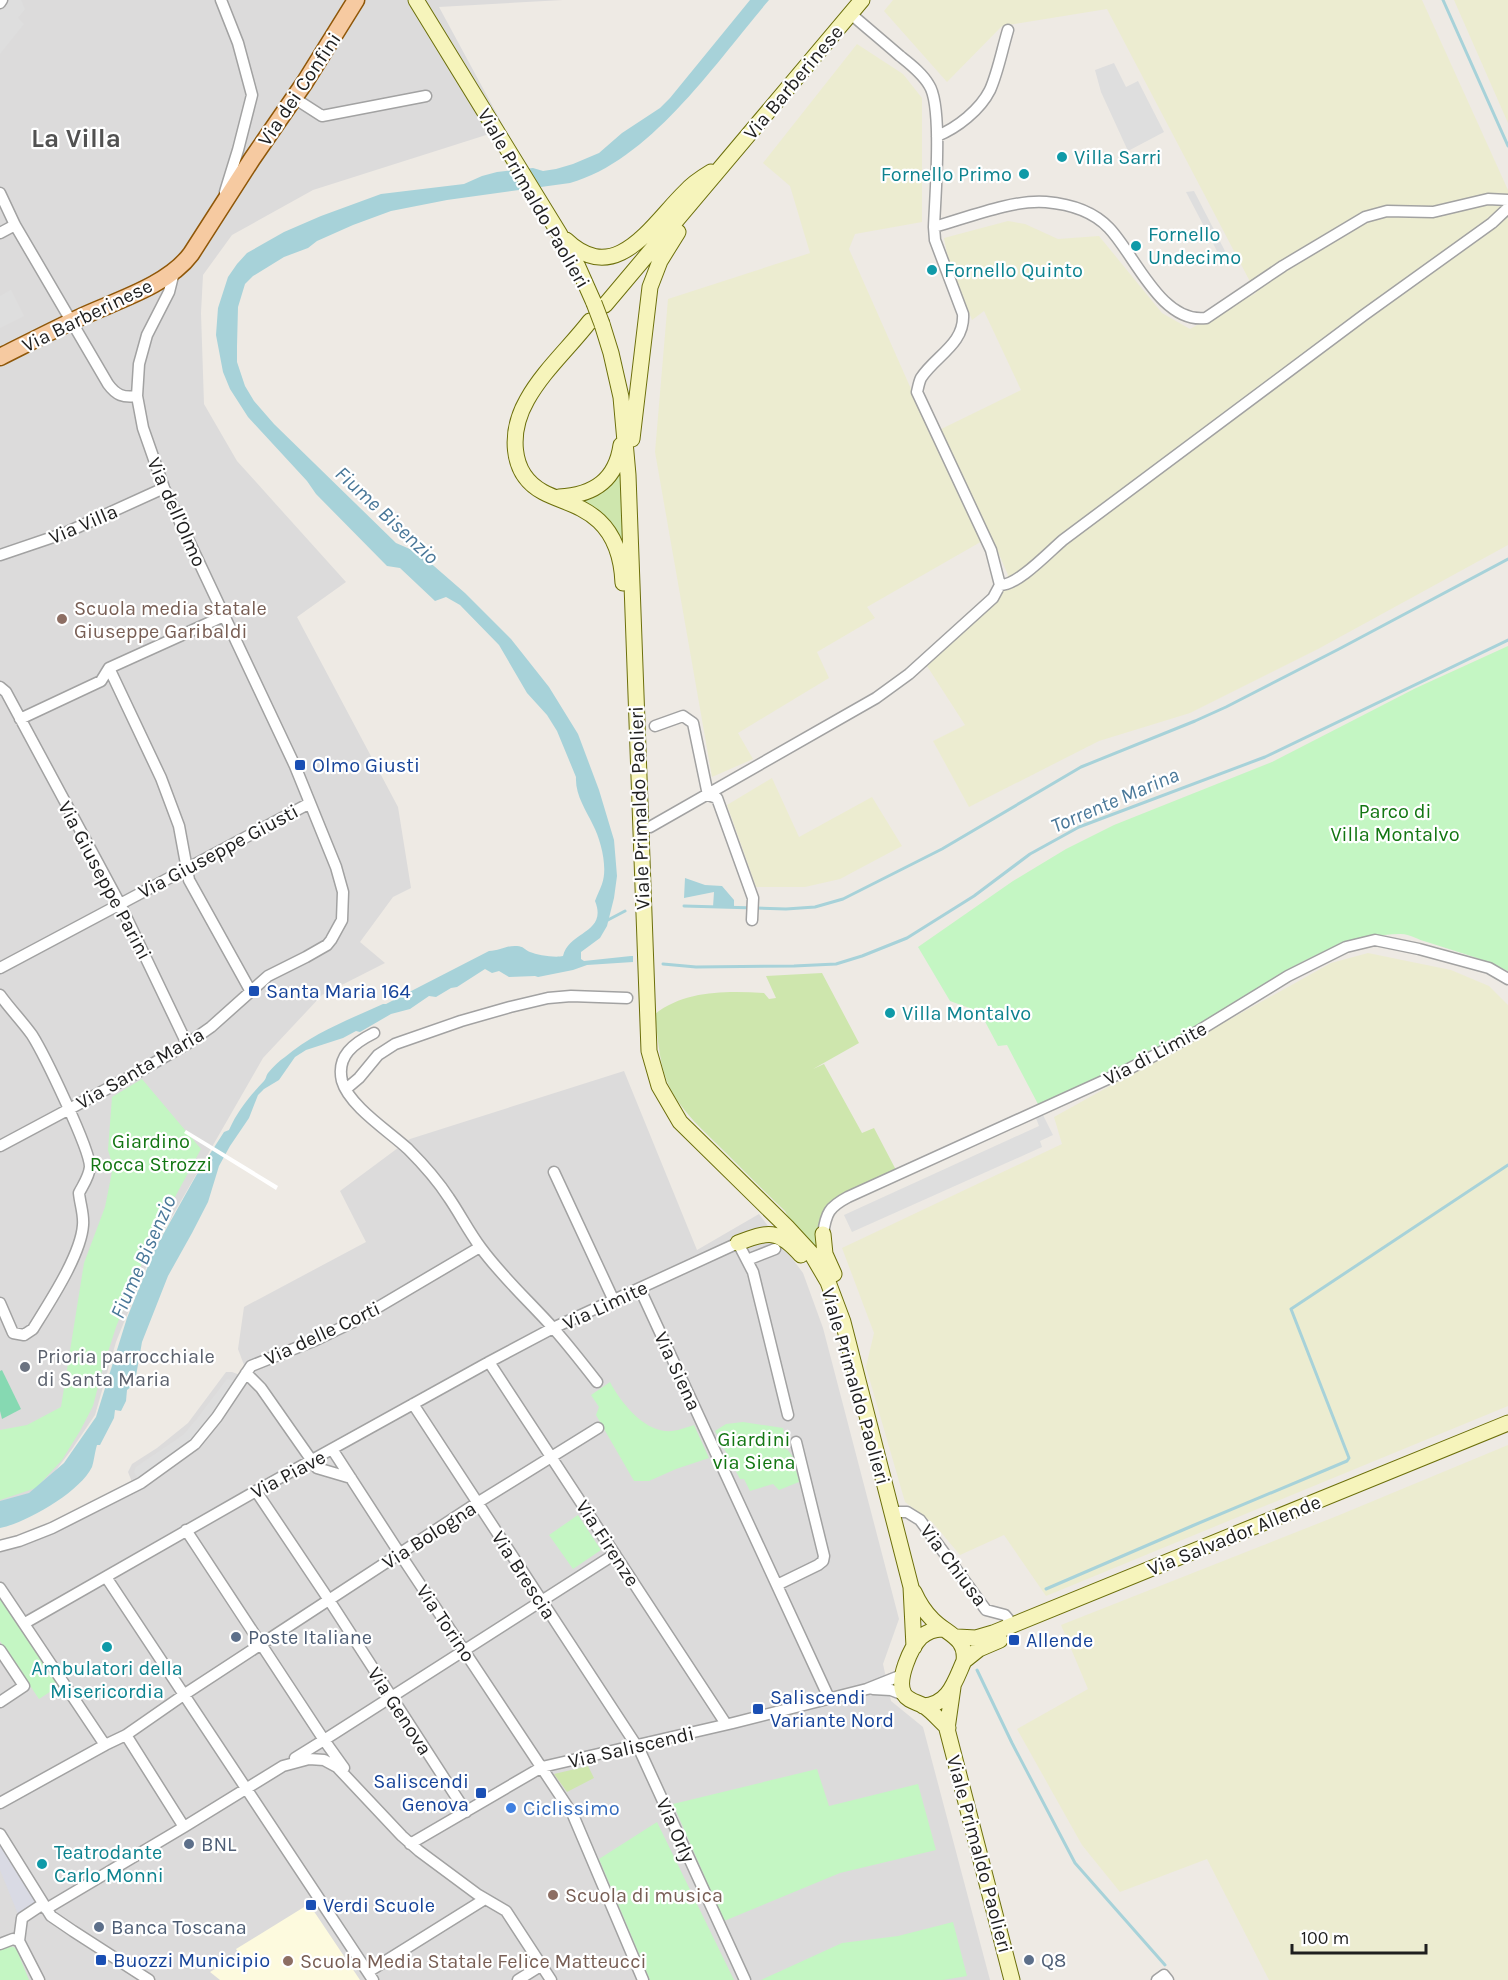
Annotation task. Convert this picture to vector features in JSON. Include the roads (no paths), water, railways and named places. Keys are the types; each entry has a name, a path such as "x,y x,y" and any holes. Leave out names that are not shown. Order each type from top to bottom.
{"main road":[{"name":"Via Barberinese","path":"724,164 862,0"},
{"name":"Viale Primaldo Paolieri","path":"416,1 556,229 599,304 596,323 617,378 624,418 628,475 649,1051 659,1086 680,1122 788,1227 817,1261 828,1282 853,1363 911,1587 915,1647"},
{"name":"Via dei Confini","path":"245,155 294,98 352,6"},
{"name":"Via dell'Olmo","path":"174,272 191,254 220,210 245,155"},
{"path":"556,229 576,249 587,255 600,257 618,254 641,240 691,185 724,164"},
{"path":"599,304 724,164"},
{"path":"628,475 651,282 665,251 710,193 724,164"},
{"name":"Via Barberinese","path":"0,357 174,272"},
{"path":"596,323 531,393 520,414 515,433 516,456 524,476 538,489 584,509 600,522 611,537 620,560 627,625 634,657"},
{"path":"556,497 569,496 597,488 609,477 619,457 624,418"},
{"path":"738,1243 767,1234 780,1238 793,1247 817,1279 842,1346 853,1363"},
{"path":"823,1234 825,1254 844,1297 854,1337 853,1363"},
{"name":"Via Salvador Allende","path":"957,1637 976,1638 1013,1625 1508,1423"},
{"name":"Via Salvador Allende","path":"964,1661 979,1649 1508,1432"},
{"name":"Viale Primaldo Paolieri","path":"911,1587 923,1608 942,1629 957,1637"},
{"name":"Viale Primaldo Paolieri","path":"902,1675 919,1639 933,1630 942,1629"},
{"path":"957,1637 964,1648 964,1661"},
{"name":"Viale Primaldo Paolieri","path":"923,1706 933,1705 943,1700 953,1687 964,1661"},
{"path":"902,1675 904,1695"},
{"name":"Viale Primaldo Paolieri","path":"953,1687 948,1728 1012,1980"},
{"name":"Viale Primaldo Paolieri","path":"904,1695 923,1706 948,1728"}],"street":[{"path":"221,0 252,95 245,155"},
{"path":"650,827 876,698 909,674 993,598 1000,585 991,550 917,392 921,379 956,340 963,325 963,314 935,240 937,105 935,97 928,83 916,70 850,14"},
{"path":"937,136 954,128 986,97 1008,30"},
{"path":"294,98 322,116 426,96"},
{"path":"0,193 15,225 115,393 124,397 137,396"},
{"path":"934,226 1023,203 1049,202 1076,208 1092,215 1109,227 1161,297 1177,312 1196,319 1206,318 1283,266 1365,217 1387,211 1433,212 1488,199 1508,200"},
{"path":"1000,585 1007,585 1017,579 1063,540 1492,223 1508,208"},
{"path":"0,233 15,225"},
{"name":"Via dell'Olmo","path":"174,272 169,292 153,320 142,348 138,370 137,396 145,438 164,488 295,766 340,877 344,905"},
{"name":"Via Villa","path":"0,555 65,533 164,488"},
{"path":"20,718 101,681 110,668 224,616"},
{"path":"110,668 161,778 179,826 189,880 250,990"},
{"name":"Via Giuseppe Parini","path":"0,687 6,692 120,904 187,1044"},
{"path":"655,726 683,716 693,723 708,795"},
{"path":"708,795 717,798 753,898 752,920"},
{"name":"Via Giuseppe Giusti","path":"0,968 310,803"},
{"name":"Via Santa Maria","path":"0,1146 187,1044 211,1027 250,990 273,973 327,945 340,925 344,905"},
{"name":"Via di Limite","path":"823,1234 825,1218 834,1205 848,1197 1123,1072 1182,1041 1288,976 1346,947 1375,940 1489,968 1508,979"},
{"path":"0,995 34,1039 69,1109 90,1165 87,1178 79,1193 83,1216 78,1250 33,1329 21,1336 11,1332 0,1303"},
{"path":"374,1033 351,1047 346,1053 341,1069 346,1089 359,1078 378,1054 395,1044 461,1021 510,1006 548,998 571,996 627,998"},
{"name":"Via Limite","path":"346,1089 363,1111 408,1149 437,1181 480,1247 513,1287 553,1328 738,1243"},
{"path":"554,1172 614,1301"},
{"path":"738,1243 753,1272 788,1415"},
{"name":"Via delle Corti","path":"0,1546 19,1541 77,1516 141,1483 195,1444 251,1366 316,1340 353,1322 480,1247"},
{"path":"747,1260 775,1249"},
{"name":"Via Siena","path":"640,1289 829,1698"},
{"path":"553,1328 597,1382"},
{"name":"Via Piave","path":"25,1623 186,1530 553,1328"},
{"name":"Via Firenze","path":"489,1362 726,1724"},
{"path":"246,1373 261,1388 317,1468 351,1478"},
{"name":"Via Brescia","path":"413,1404 637,1745"},
{"name":"Via Bologna","path":"0,1803 126,1735 477,1503 598,1428"},
{"path":"777,1585 818,1565 823,1561 824,1556 796,1442"},
{"name":"Via Torino","path":"332,1449 573,1815 643,1980"},
{"name":"Via Genova","path":"256,1491 466,1812"},
{"name":"Via Chiusa","path":"891,1512 907,1512 920,1520 986,1610 1005,1615 1013,1625"},
{"path":"186,1530 362,1795"},
{"path":"39,1980 19,1941 22,1918 248,1789 463,1649 615,1554"},
{"path":"106,1577 370,1976 485,1899"},
{"path":"0,1588 105,1745"},
{"path":"0,1650 24,1686 0,1702"},
{"name":"Via Saliscendi","path":"410,1844 542,1767 867,1689 902,1675"},
{"name":"Via Saliscendi","path":"867,1689 891,1690 904,1695"},
{"path":"126,1735 184,1827"},
{"name":"Via Orly","path":"637,1745 745,1980"},
{"path":"284,1766 309,1759 329,1762 337,1767 410,1844 485,1899 506,1911 551,1980"},
{"path":"0,1834 44,1906 58,1922 149,1980"},
{"path":"0,1944 13,1939 19,1941"},
{"path":"518,1980 542,1965"},
{"path":"1157,1980 1164,1975 1168,1980"}],"water":[{"name":"Fiume Bisenzio","path":"750,0 769,0 680,106 628,153 600,171 570,183 447,200 391,211 353,225 317,241 308,248 284,257 253,276 245,284 238,307 237,362 245,386 254,401 274,424 396,543 419,553 465,593 511,639 549,687 578,734 599,790 614,840 617,876 607,926 600,938 581,952 581,959 584,961 633,956 633,962 587,965 538,977 509,977 499,971 492,973 485,969 436,997 429,996 410,1009 391,1014 360,1032 356,1031 343,1038 306,1050 295,1057 279,1080 258,1095 249,1118 219,1166 208,1202 168,1276 142,1342 136,1376 132,1386 127,1390 126,1401 121,1411 115,1410 114,1418 100,1445 97,1445 92,1467 86,1477 51,1505 24,1520 0,1528 0,1501 29,1493 64,1463 96,1417 127,1318 155,1249 197,1174 224,1132 229,1130 244,1104 274,1066 296,1048 320,1034 386,1004 489,951 517,946 537,954 563,956 572,941 592,926 598,912 595,901 604,877 603,854 596,831 579,796 576,777 557,731 547,715 527,693 499,645 460,605 446,597 435,601 400,568 387,566 316,494 307,481 248,417 230,389 223,372 216,335 218,308 228,277 247,253 284,232 381,194 464,184 497,172 533,168 543,171 556,169 599,153 670,98"},
{"path":"685,878 705,885 722,886 734,900 734,907 713,907 714,892 684,898"}],"waterway":[{"path":"1443,0 1508,146"},
{"path":"684,906 786,909 815,907 843,899 942,849 1081,767 1226,707 1508,559"},
{"name":"Torrente Marina","path":"663,964 696,967 794,966 836,964 862,956 907,938 974,896 1030,854 1079,827 1265,757 1508,640"},
{"path":"606,921 625,911"},
{"path":"1046,1589 1347,1461 1349,1458 1291,1309 1508,1165"},
{"path":"977,1670 1012,1743 1075,1863 1165,1965"}],"place":[{"name":"Villa Sarri","path":"1062,157"},
{"name":"Fornello Primo","path":"1024,174"},
{"name":"Fornello Undecimo","path":"1136,246"},
{"name":"Fornello Quinto","path":"932,270"},
{"name":"Scuola media statale Giuseppe Garibaldi","path":"62,619"},
{"name":"Olmo Giusti","path":"300,765"},
{"name":"Santa Maria 164","path":"254,991"},
{"name":"Villa Montalvo","path":"890,1013"},
{"name":"Prioria parrocchiale di Santa Maria","path":"25,1367"},
{"name":"Poste Italiane","path":"236,1637"},
{"name":"Allende","path":"1014,1640"},
{"name":"Ambulatori della Misericordia","path":"107,1647"},
{"name":"Saliscendi Variante Nord","path":"758,1709"},
{"name":"Saliscendi Genova","path":"481,1793"},
{"name":"Ciclissimo","path":"511,1808"},
{"name":"BNL","path":"189,1844"},
{"name":"Teatrodante Carlo Monni","path":"42,1864"},
{"name":"Scuola di musica","path":"553,1895"},
{"name":"Verdi Scuole","path":"311,1905"},
{"name":"Banca Toscana","path":"99,1927"},
{"name":"Buozzi Municipio","path":"101,1960"},
{"name":"Q8","path":"1029,1960"},
{"name":"Scuola Media Statale Felice Matteucci","path":"288,1961"}],"district":[{"name":"La Villa","path":"76,138"}],"park label":[{"name":"Parco di Villa Montalvo","path":"1395,822"},
{"name":"Giardino Rocca Strozzi","path":"151,1152"},
{"name":"Giardini via Siena","path":"754,1450"}]}
